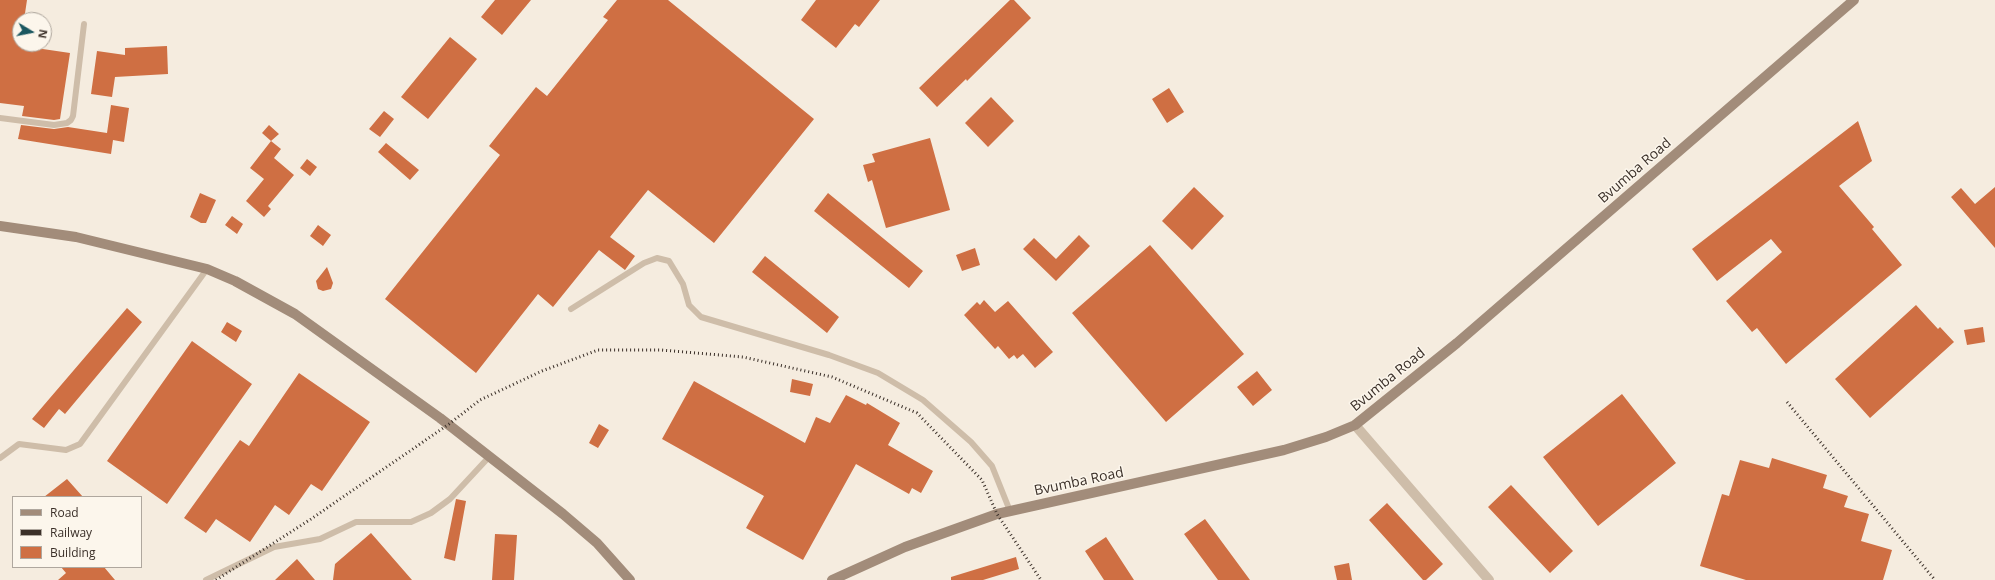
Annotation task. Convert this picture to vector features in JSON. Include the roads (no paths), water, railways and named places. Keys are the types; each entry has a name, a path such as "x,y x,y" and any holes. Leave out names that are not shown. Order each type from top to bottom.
{"street":[{"name":"Bvumba Road","path":"832,580 905,547 1010,511 1284,450 1326,437 1355,425 1457,343 1854,0"},
{"path":"0,226 76,237 207,269 235,281 295,314 440,418 597,543 630,580"},
{"path":"1355,425 1489,580"}],"lane":[{"path":"0,118 54,125 67,123 71,120 73,116 84,24"},
{"path":"571,309 644,263 656,258 669,261 684,284 689,305 701,317 829,355 871,370 923,400 971,442 992,466 1010,511"},
{"path":"0,458 19,444 66,450 80,444 207,269"},
{"path":"206,580 274,547 320,539 356,522 411,522 431,513 450,499 489,457"}],"railway":[{"path":"216,580 311,519 449,424 480,400 542,371 598,350 661,350 743,357 832,377 917,413 982,480 997,514 1041,580"},
{"path":"1787,402 1935,580"}]}
